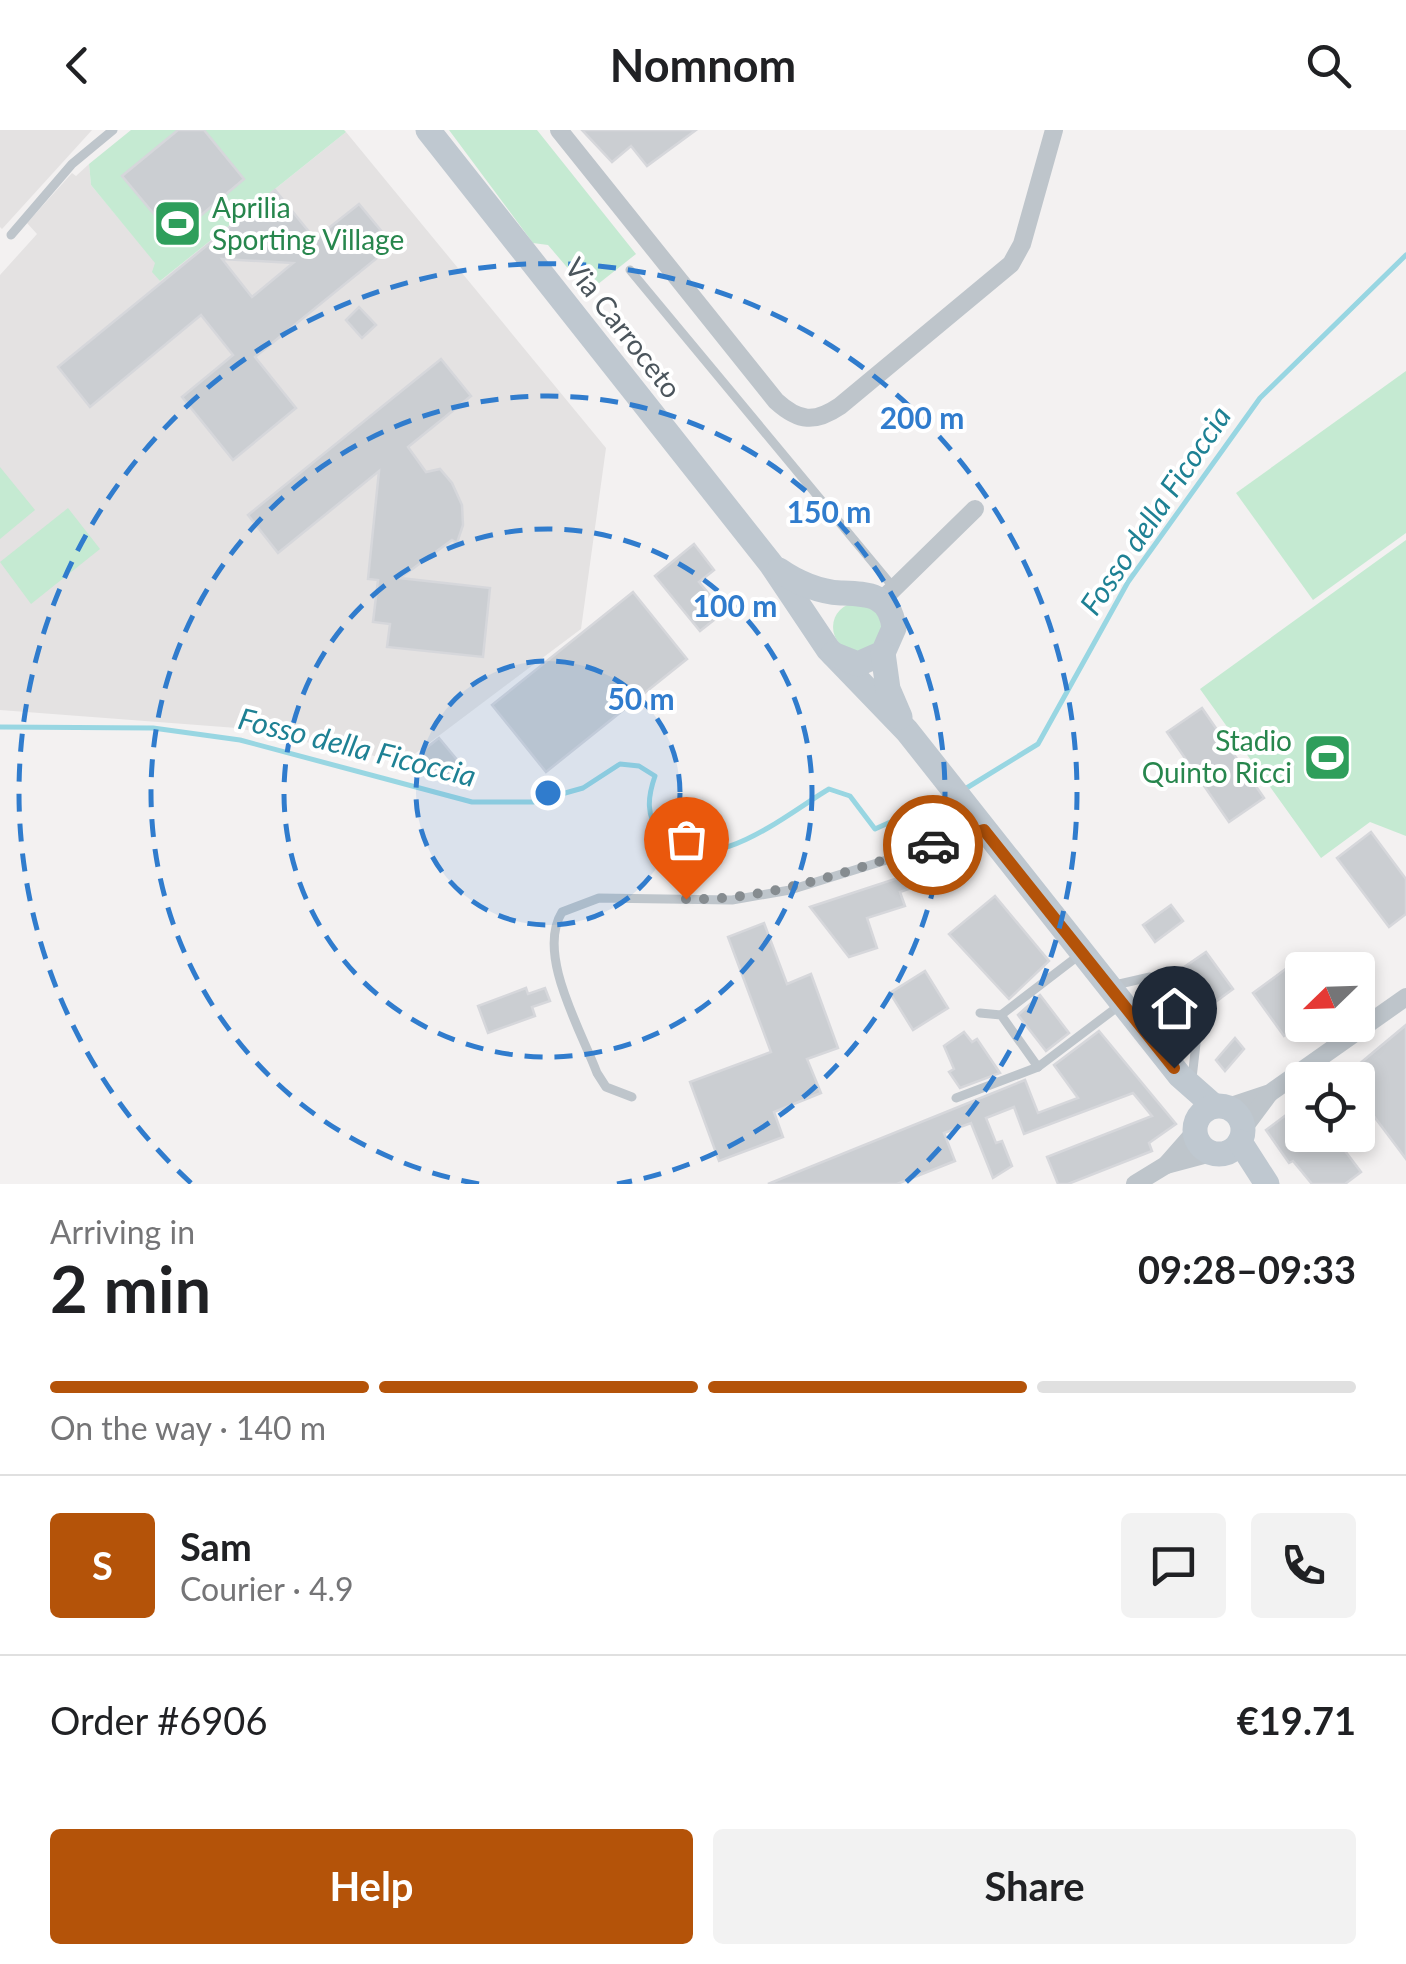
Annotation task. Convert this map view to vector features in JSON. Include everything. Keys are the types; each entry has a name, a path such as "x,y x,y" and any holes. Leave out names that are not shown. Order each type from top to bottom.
{"street":[{"name":"Via Carroceto","path":"428,130 771,564 829,648 906,731 1186,1081 1221,1107"},
{"path":"559,130 776,401 790,414 806,419 821,418 840,406 1010,264 1022,244 1054,130"},
{"path":"888,594 975,509"},
{"name":"Via Carroceto","path":"771,564 806,585 844,594 888,594 894,628 883,653 888,689 906,731"},
{"path":"844,594 824,614 829,648 858,664 883,653"},
{"path":"1123,1184 1142,1180 1166,1164 1230,1144 1270,1093 1406,997"},
{"name":"Via Carroceto","path":"1186,1081 1195,1129"},
{"path":"1166,1164 1195,1129 1202,1113 1270,1093"},
{"path":"1221,1107 1239,1116 1230,1144"},
{"path":"1195,1129 1200,1146 1230,1144"},
{"path":"1230,1144 1265,1182"}],"lane":[{"path":"10,234 72,164 113,130"},
{"path":"630,270 888,594"},
{"path":"632,1097 606,1087 597,1073 555,964 552,938 562,912 599,898 732,900 790,890 984,830"},
{"path":"980,1013 1000,1015 1082,953"},
{"path":"956,1098 1038,1067 1116,995 1150,977 1197,1035 1186,1081"},
{"path":"1000,1015 1038,1067"}],"shaded area":[{"path":"0,130 92,130 2,229 0,227"},
{"path":"346,132 606,448 581,629 404,762 237,728 0,710 0,275 37,234 27,223 72,173 76,176 89,164 91,185 156,263 160,281"}],"green space":[{"name":"Aprilia Sporting Village","path":"131,130 346,132 160,281 152,272 155,263 91,185 89,164"},
{"path":"449,130 537,130 636,254 588,292 548,245 533,243"},
{"path":"1406,371 1406,533 1313,600 1236,493"},
{"path":"0,467 35,510 0,539"},
{"path":"68,508 100,549 31,604 0,562"},
{"name":"Stadio Quinto Ricci","path":"1406,540 1406,836 1370,822 1321,858 1200,689"},
{"path":"857,603 874,610 881,627 874,644 857,651 840,644 833,627 840,610"}],"building":[{"path":"178,130 204,130 244,179 174,238 122,176"},
{"path":"582,130 696,130 647,166 631,146 612,162"},
{"path":"275,190 315,239 359,204 393,245 255,357 296,408 233,460 182,397 233,355 201,315 90,407 58,367","holes":["222,259 293,263 252,297"]},
{"path":"359,307 376,325 362,338 346,320"},
{"path":"441,359 471,396 408,447 426,472 440,469 452,483 462,505 463,525 457,543 452,540 400,578 490,588 483,657 387,647 390,624 373,622 378,580 368,579 379,471 278,553 248,515"},
{"path":"694,544 714,570 699,582 724,612 700,631 655,576"},
{"path":"633,592 687,659 546,772 492,705"},
{"path":"1202,708 1264,798 1229,822 1167,732"},
{"path":"439,738 463,767 446,781 421,752"},
{"path":"1371,832 1406,879 1406,914 1389,927 1337,858"},
{"path":"910,874 914,887 900,892 905,906 867,918 877,948 849,957 810,907"},
{"path":"995,896 1049,961 1009,999 949,934"},
{"path":"1171,905 1183,921 1155,942 1143,925"},
{"path":"764,923 787,984 811,974 838,1048 807,1059 821,1093 774,1112 783,1137 719,1161 690,1082 771,1052 728,937"},
{"path":"1206,952 1233,989 1210,1006 1202,994 1184,1006 1172,991 1191,977 1184,967"},
{"path":"1285,969 1284,1036 1253,993"},
{"path":"925,971 948,1008 913,1030 890,993"},
{"path":"526,988 528,994 545,988 550,1001 532,1007 535,1016 488,1033 478,1006"},
{"path":"1040,995 1069,1033 1046,1051 1018,1015"},
{"path":"1406,1025 1406,1159 1375,1118 1375,1062 1362,1062"},
{"path":"1099,1031 1176,1124 1149,1143 1152,1151 1068,1184 1058,1184 1047,1157 1152,1116 1133,1093 1024,1134 1014,1107 986,1118 996,1143 1002,1141 1012,1166 993,1178 971,1123 944,1133 955,1161 897,1184 768,1184 1025,1080 1038,1113 1078,1098 1054,1065"},
{"path":"964,1032 972,1042 977,1039 1000,1073 960,1088 949,1072 954,1069 944,1046"},
{"path":"1235,1038 1244,1049 1225,1071 1216,1060"},
{"path":"1285,1116 1285,1152 1346,1152 1361,1172 1345,1184 1312,1184 1293,1161 1289,1163 1266,1130"}],"waterway":[{"name":"Fosso della Ficoccia","path":"965,789 1038,744 1128,582 1260,398 1406,255"},
{"name":"Fosso della Ficoccia","path":"0,727 153,728 240,740 472,802 533,802 583,788 620,764 639,766 655,776 649,806 656,827 679,847 700,852 746,840 829,789 850,796 875,829 950,795"}],"way so far":[{"path":"686,899 732,900 790,890 933,845"}],"place":[{"name":"Aprilia Sporting Village","path":"177,224"},
{"name":"Stadio Quinto Ricci","path":"1327,757"}],"route":[{"path":"933,845 984,830 1174,1068"}]}
